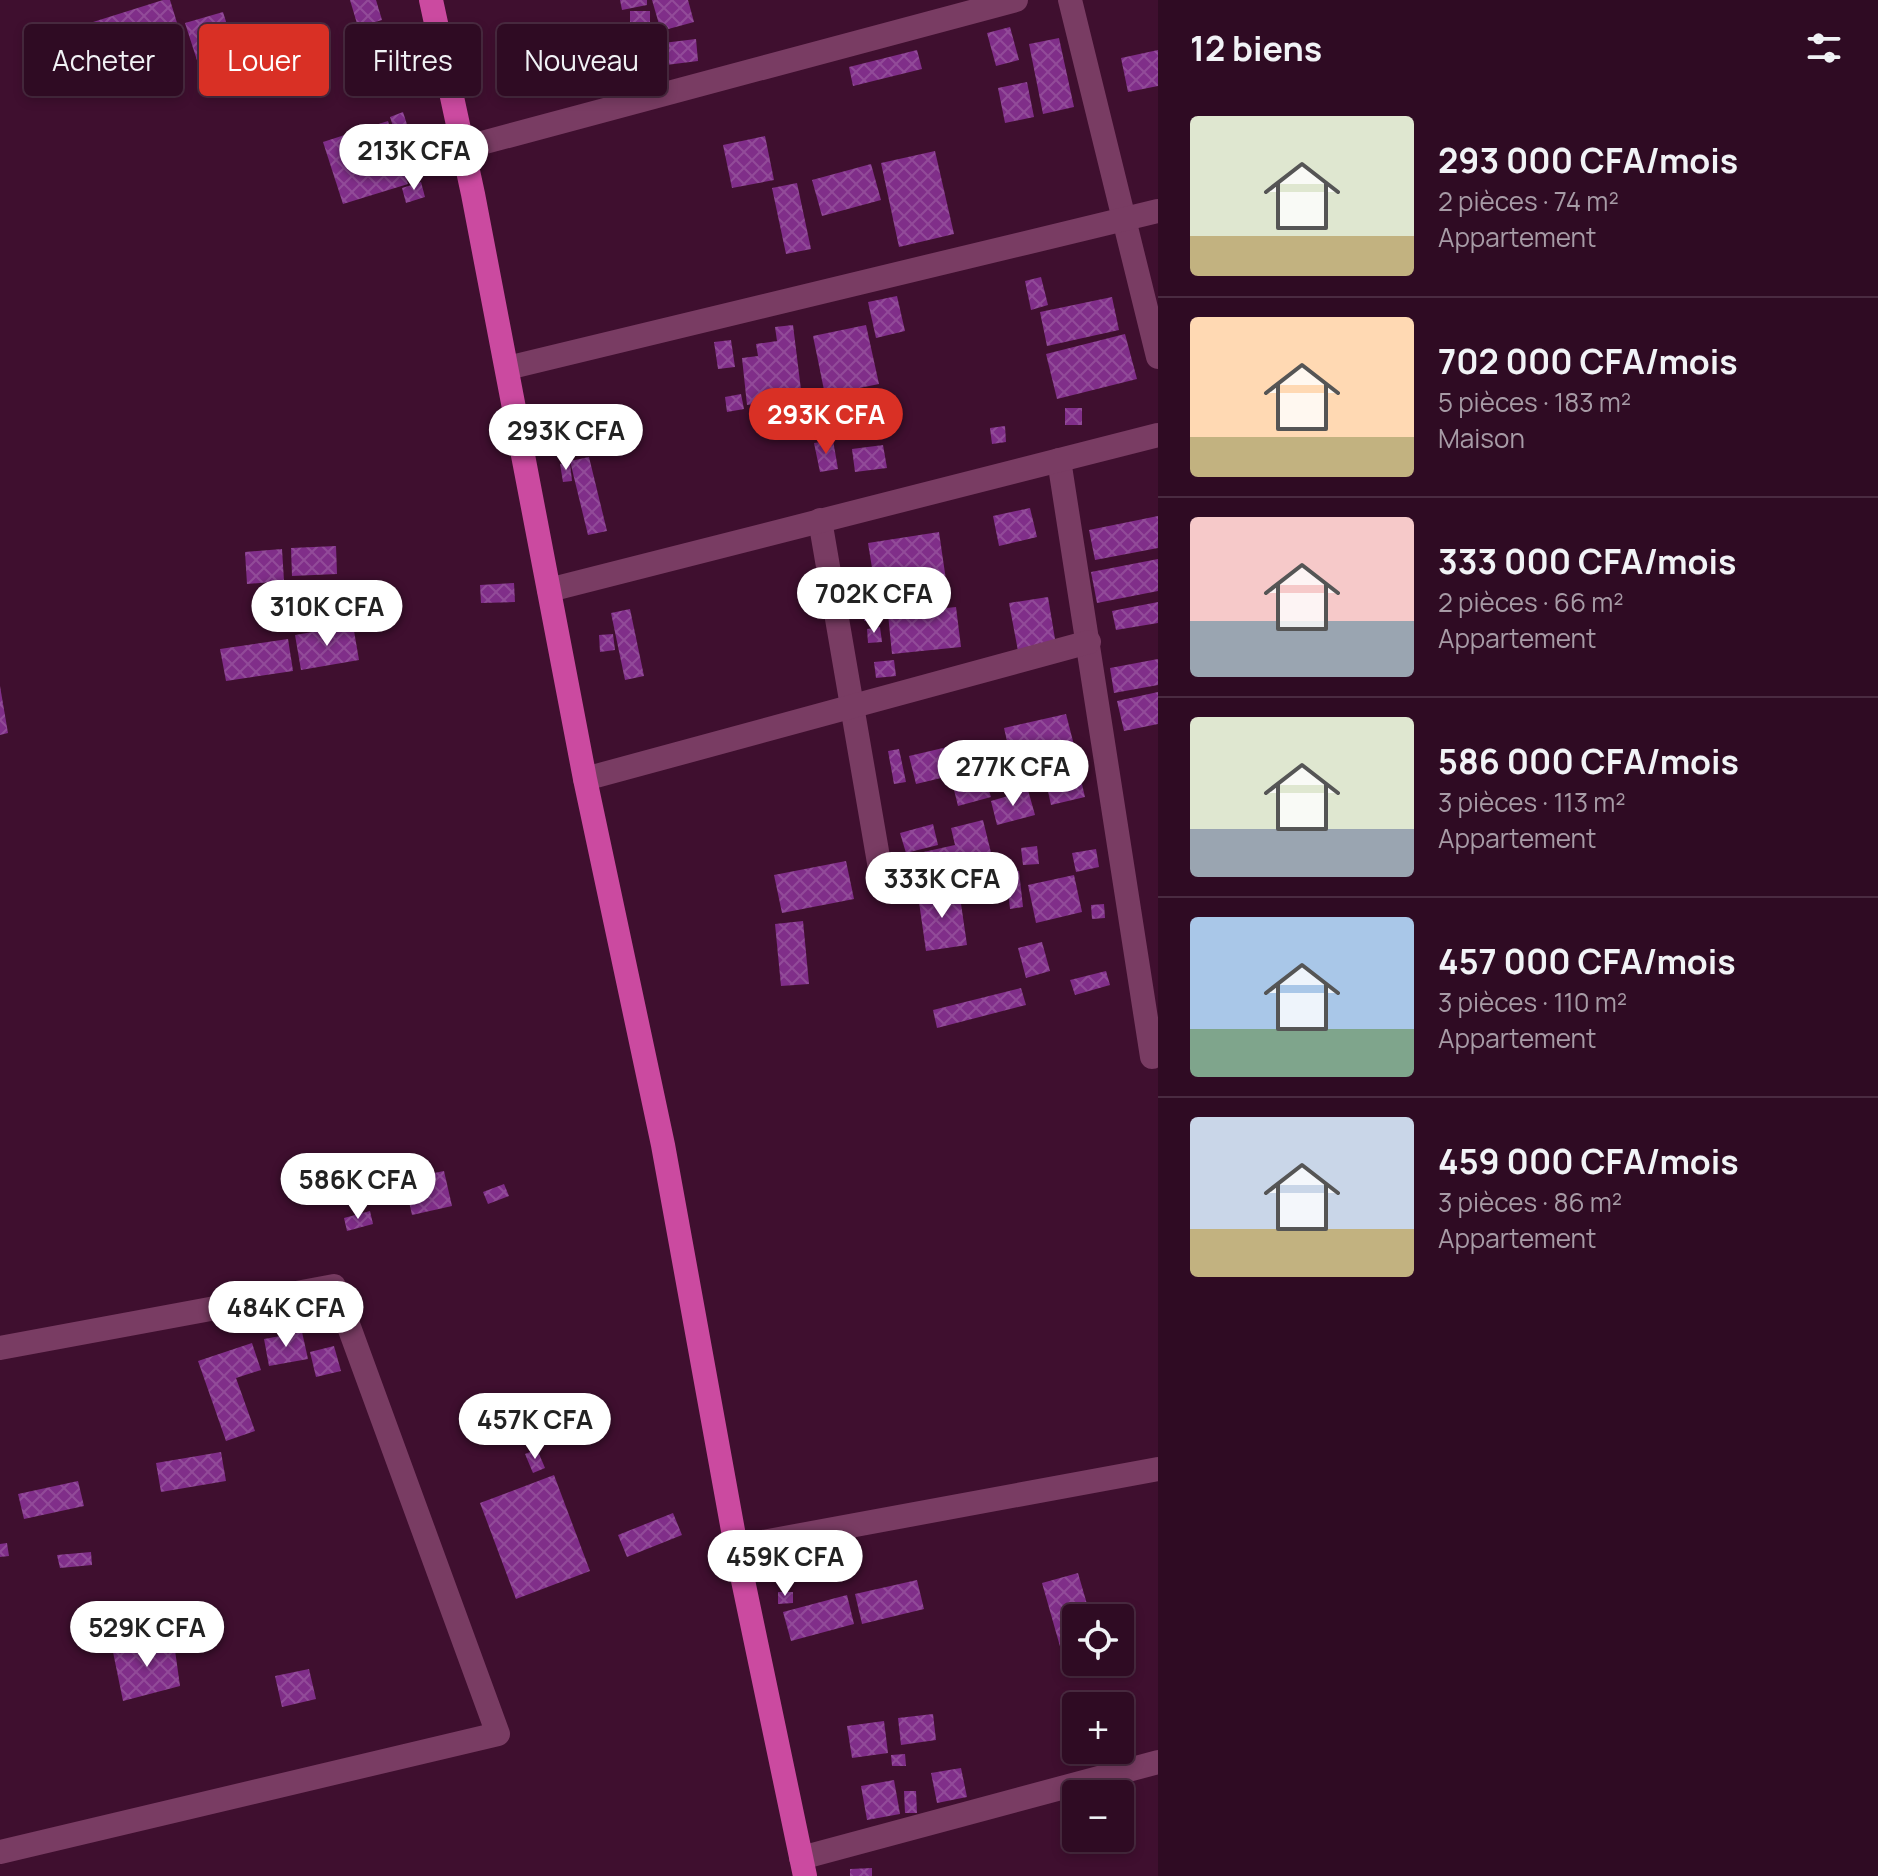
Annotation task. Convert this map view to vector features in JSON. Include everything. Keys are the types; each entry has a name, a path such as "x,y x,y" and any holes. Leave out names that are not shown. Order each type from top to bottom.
{"main road":[{"path":"431,0 507,368 585,779 663,1145 736,1547 803,1867"}],"street":[{"path":"463,148 932,11 1016,0"},
{"path":"1070,0 1158,357"},
{"path":"507,368 1158,211"},
{"path":"549,590 1158,435"},
{"path":"1059,460 1152,1057"},
{"path":"820,520 883,886"},
{"path":"585,779 1089,642"},
{"path":"0,1348 334,1286 498,1734 0,1852"},
{"path":"736,1547 1158,1469"},
{"path":"803,1867 1158,1762"}],"building":[{"path":"170,0 177,24 87,24"},
{"path":"350,0 376,0 382,20 357,24"},
{"path":"620,0 647,0 647,5 622,10"},
{"path":"652,0 688,0 694,22 667,29 667,24 659,24"},
{"path":"630,11 650,11 650,23 630,23"},
{"path":"223,12 227,24 199,24 199,67 185,23"},
{"path":"1010,27 1019,60 996,66 987,33"},
{"path":"1059,38 1074,107 1043,114 1029,44"},
{"path":"696,39 698,61 667,65 667,43"},
{"path":"917,50 922,69 853,86 849,67"},
{"path":"1158,50 1158,86 1128,92 1121,58"},
{"path":"1027,82 1034,117 1005,123 998,88"},
{"path":"403,112 421,168 408,172 390,117"},
{"path":"388,121 408,184 343,204 323,142"},
{"path":"765,136 774,180 732,188 723,145"},
{"path":"935,151 954,234 899,247 881,163"},
{"path":"871,164 881,200 822,216 812,180"},
{"path":"421,182 425,197 406,203 402,188"},
{"path":"797,183 811,249 786,254 772,188"},
{"path":"1041,277 1048,305 1031,310 1025,281"},
{"path":"897,296 905,331 876,338 868,302"},
{"path":"1112,297 1119,330 1047,346 1040,312"},
{"path":"793,325 802,398 747,405 742,358 758,356 756,344 777,341 775,327"},
{"path":"866,325 879,384 825,395 813,336"},
{"path":"1125,334 1137,379 1057,399 1046,354"},
{"path":"731,340 735,367 718,369 714,342"},
{"path":"741,394 744,409 727,412 725,397"},
{"path":"879,396 886,423 824,439 816,412"},
{"path":"1065,408 1082,408 1082,425 1065,425"},
{"path":"1005,426 1006,442 992,444 990,428"},
{"path":"833,440 838,469 820,472 814,443"},
{"path":"883,445 887,468 855,472 852,449"},
{"path":"589,457 607,531 588,535 570,461"},
{"path":"570,463 572,481 563,482 560,464"},
{"path":"1030,508 1037,537 999,546 993,516"},
{"path":"1158,516 1158,548 1095,560 1089,530"},
{"path":"939,532 948,594 878,605 868,543"},
{"path":"336,546 337,574 292,576 291,548"},
{"path":"282,549 284,581 247,584 245,552"},
{"path":"1158,559 1158,591 1097,603 1091,572"},
{"path":"514,583 515,602 481,603 480,585"},
{"path":"1048,597 1056,645 1018,651 1009,603"},
{"path":"1158,602 1158,623 1116,630 1112,611"},
{"path":"956,607 961,647 892,654 888,614"},
{"path":"630,609 644,676 625,680 611,613"},
{"path":"881,609 882,619 864,621 864,611"},
{"path":"353,625 359,660 301,670 295,635"},
{"path":"880,627 882,642 868,643 867,629"},
{"path":"613,634 615,650 600,652 599,635"},
{"path":"288,639 293,671 226,681 220,649"},
{"path":"1158,659 1158,685 1114,693 1110,668"},
{"path":"894,660 896,676 876,678 874,662"},
{"path":"0,686 8,733 0,735"},
{"path":"1158,692 1158,724 1124,731 1117,701"},
{"path":"1066,714 1075,749 1012,763 1004,728"},
{"path":"977,740 983,768 916,784 909,756"},
{"path":"999,742 1004,774 989,777 983,744"},
{"path":"899,749 906,782 894,784 888,751"},
{"path":"1077,753 1078,762 1043,769 1041,759"},
{"path":"1081,780 1085,797 1051,805 1047,787"},
{"path":"986,782 991,797 958,806 954,790"},
{"path":"1028,790 1035,815 997,825 991,801"},
{"path":"983,820 995,869 917,888 910,855 955,845 951,828"},
{"path":"933,824 938,845 906,853 900,833"},
{"path":"1037,846 1039,864 1023,865 1021,848"},
{"path":"1096,849 1099,867 1076,872 1072,853"},
{"path":"846,861 854,899 782,913 774,875"},
{"path":"1019,871 1023,907 1010,909 1006,872"},
{"path":"1074,875 1082,912 1036,923 1028,885"},
{"path":"959,890 967,945 926,951 918,895"},
{"path":"1104,904 1105,918 1092,919 1091,905"},
{"path":"803,921 809,984 781,986 775,924"},
{"path":"1042,942 1050,971 1026,978 1018,948"},
{"path":"1106,971 1110,985 1075,995 1070,980"},
{"path":"1021,988 1026,1005 937,1028 933,1010"},
{"path":"444,1171 452,1206 412,1215 404,1179"},
{"path":"504,1184 509,1196 488,1204 483,1192"},
{"path":"370,1211 373,1224 347,1231 344,1218"},
{"path":"302,1332 308,1359 269,1366 264,1339"},
{"path":"252,1343 261,1370 236,1378 255,1431 226,1441 198,1361"},
{"path":"334,1346 341,1371 316,1377 310,1352"},
{"path":"537,1449 545,1468 533,1473 525,1454"},
{"path":"221,1452 226,1481 161,1492 156,1463"},
{"path":"554,1475 590,1571 516,1599 480,1503"},
{"path":"78,1481 84,1506 24,1519 18,1494"},
{"path":"673,1513 682,1535 627,1557 618,1535"},
{"path":"7,1543 9,1556 0,1557 0,1544"},
{"path":"91,1552 92,1565 60,1568 57,1555"},
{"path":"1078,1573 1087,1604 1062,1604 1062,1653 1042,1583"},
{"path":"917,1580 924,1609 862,1624 855,1594"},
{"path":"778,1592 793,1592 793,1603 778,1604"},
{"path":"847,1595 854,1624 791,1641 783,1612"},
{"path":"173,1636 180,1686 123,1701 113,1652"},
{"path":"309,1669 316,1699 282,1707 275,1676"},
{"path":"933,1714 936,1740 901,1745 898,1718"},
{"path":"884,1721 888,1753 852,1758 847,1726"},
{"path":"905,1754 906,1766 892,1766 891,1755"},
{"path":"961,1768 967,1797 937,1803 931,1773"},
{"path":"894,1780 900,1814 867,1820 861,1786"},
{"path":"904,1791 916,1791 917,1813 905,1813"},
{"path":"872,1868 872,1876 850,1876 850,1869"}]}
